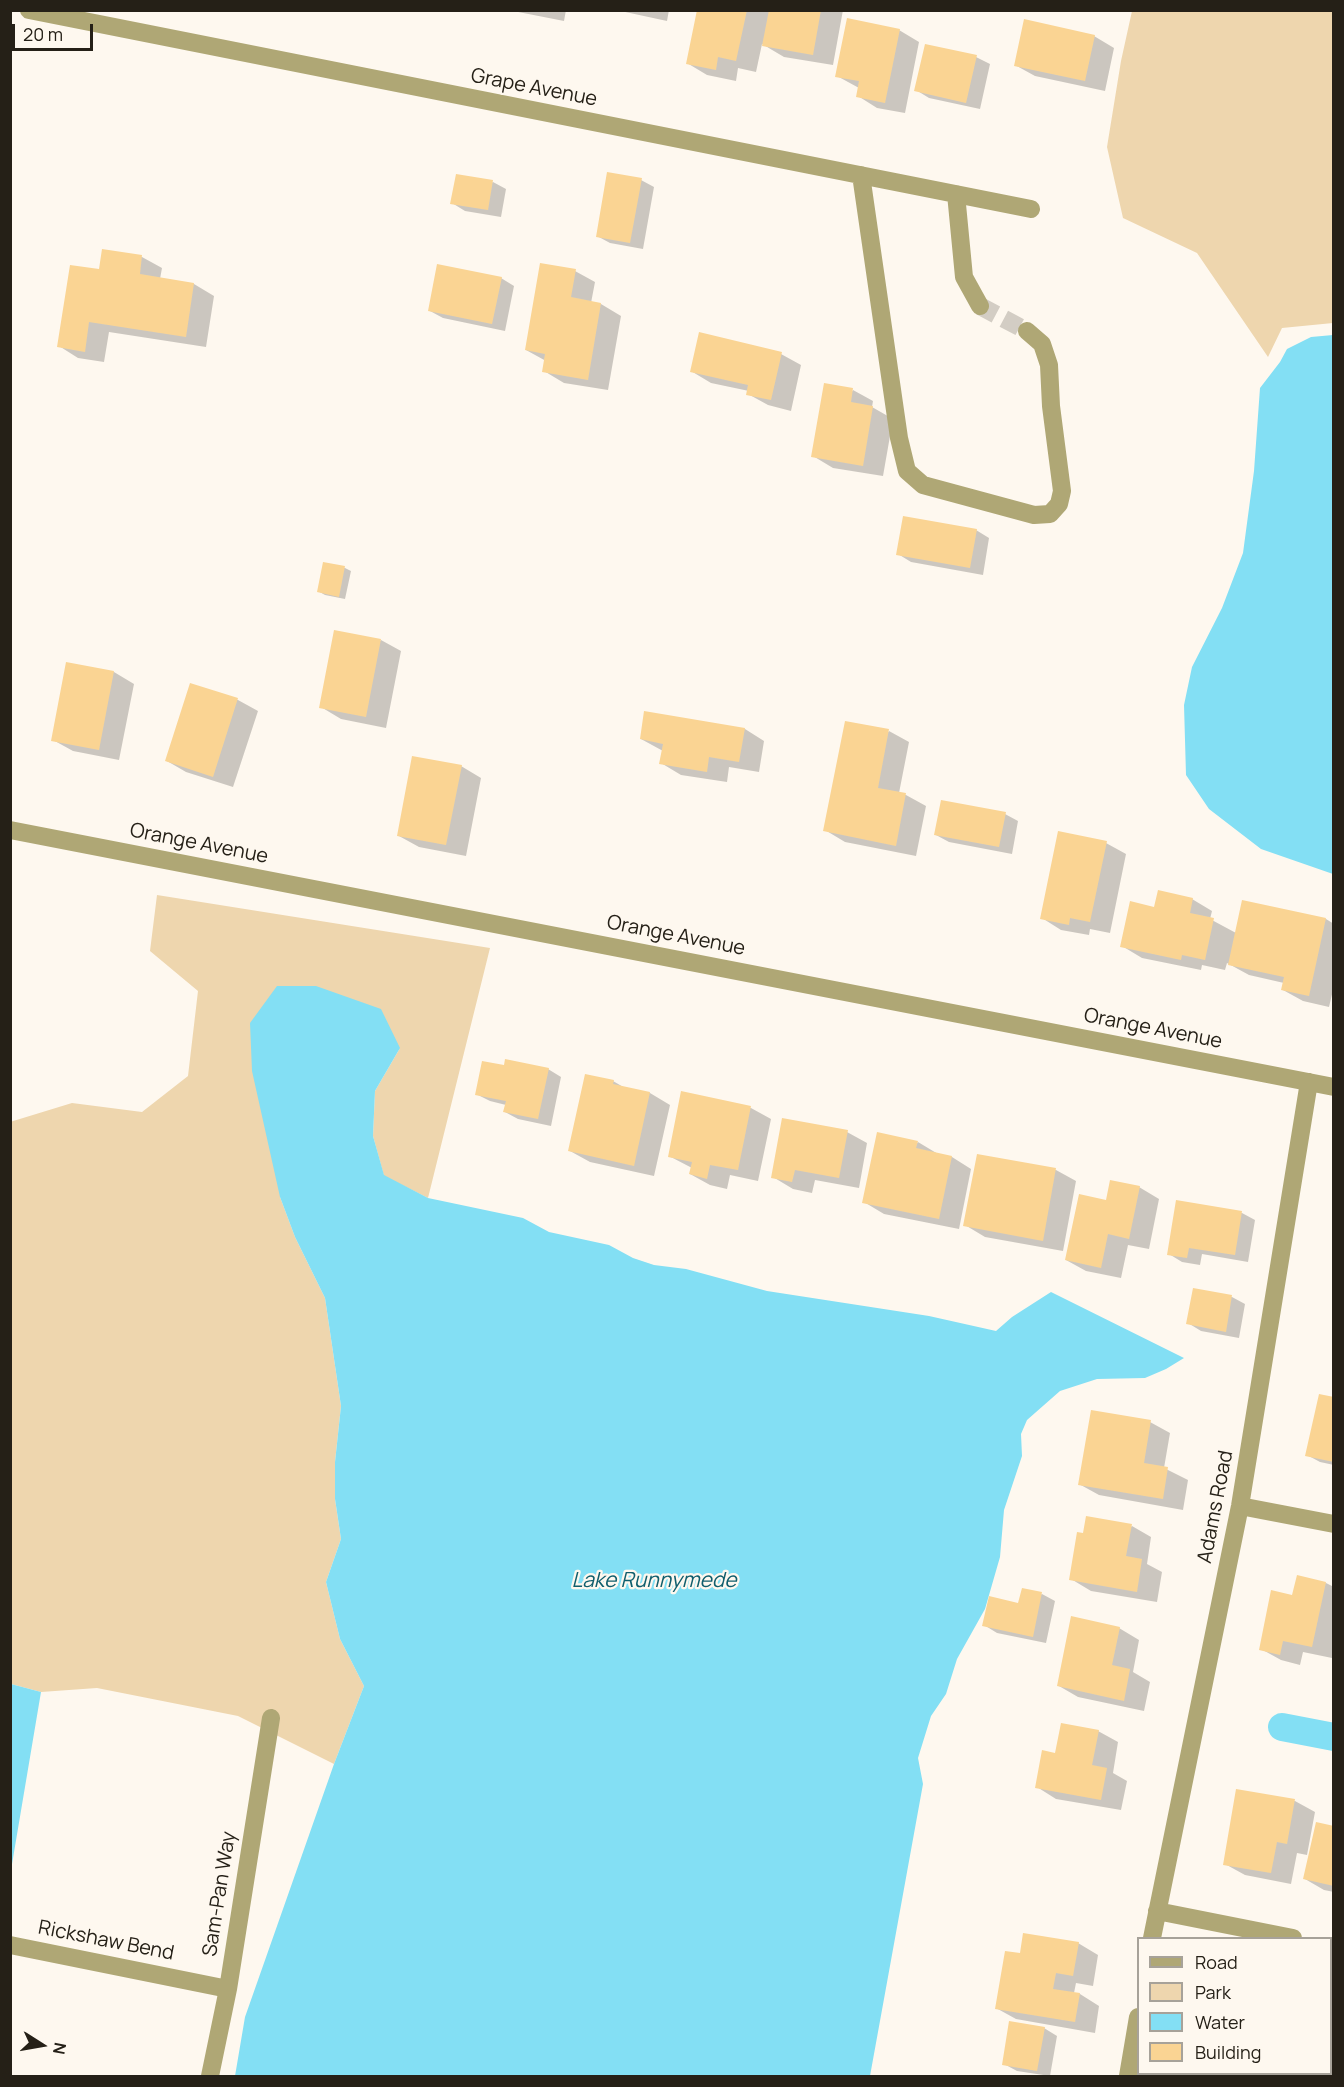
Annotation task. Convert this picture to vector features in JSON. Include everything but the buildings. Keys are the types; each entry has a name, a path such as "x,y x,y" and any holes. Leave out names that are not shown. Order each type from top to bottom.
{"street":[{"name":"Grape Avenue","path":"29,10 1031,209"},
{"path":"861,175 898,438 908,471 923,485 1034,515 1050,514 1059,504 1062,491 1051,406 1049,365 1042,344 1028,331"},
{"path":"956,194 964,277 981,306"},
{"name":"Orange Avenue","path":"10,830 1334,1087"},
{"name":"Adams Road","path":"1152,1937 1240,1506 1309,1082"},
{"path":"1240,1506 1334,1524"},
{"name":"Sam-Pan Way","path":"210,2076 228,1989 271,1718"},
{"path":"1157,1911 1288,1937"},
{"name":"Rickshaw Bend","path":"10,1945 228,1989"},
{"path":"1128,2076 1137,2023"}],"green space":[{"path":"1132,11 1333,11 1333,323 1282,328 1268,357 1197,253 1123,218 1107,147"},
{"path":"157,895 490,948 428,1198 384,1176 373,1136 375,1091 400,1048 280,1197 295,1237 325,1298 341,1406 335,1462 335,1499 341,1539 326,1582 340,1639 364,1686 334,1764 238,1716 97,1688 41,1692 11,1684 10,1122 72,1103 142,1112 188,1076 198,991 150,951"}],"water":[{"path":"1334,335 1333,874 1261,849 1209,809 1186,775 1184,705 1192,667 1222,608 1243,553 1254,471 1260,388 1287,349 1311,337"},
{"name":"Lake Runnymede","path":"277,986 316,986 381,1009 400,1048 375,1091 373,1136 384,1175 428,1198 523,1218 549,1232 609,1245 633,1258 654,1265 686,1269 767,1291 929,1316 996,1331 1012,1317 1051,1292 1184,1358 1145,1378 1097,1379 1060,1391 1027,1420 1021,1434 1022,1456 1004,1510 1000,1557 985,1609 957,1659 946,1694 931,1716 918,1758 923,1784 870,2076 235,2076 245,2017 334,1764 364,1686 340,1639 326,1582 341,1539 335,1499 335,1462 341,1406 325,1298 295,1237 280,1197 252,1071 250,1023"},
{"path":"10,1684 41,1692 11,1870"}],"waterway":[{"path":"1282,1727 1334,1737"}],"tunnel":[{"path":"980,306 1027,331"}]}
